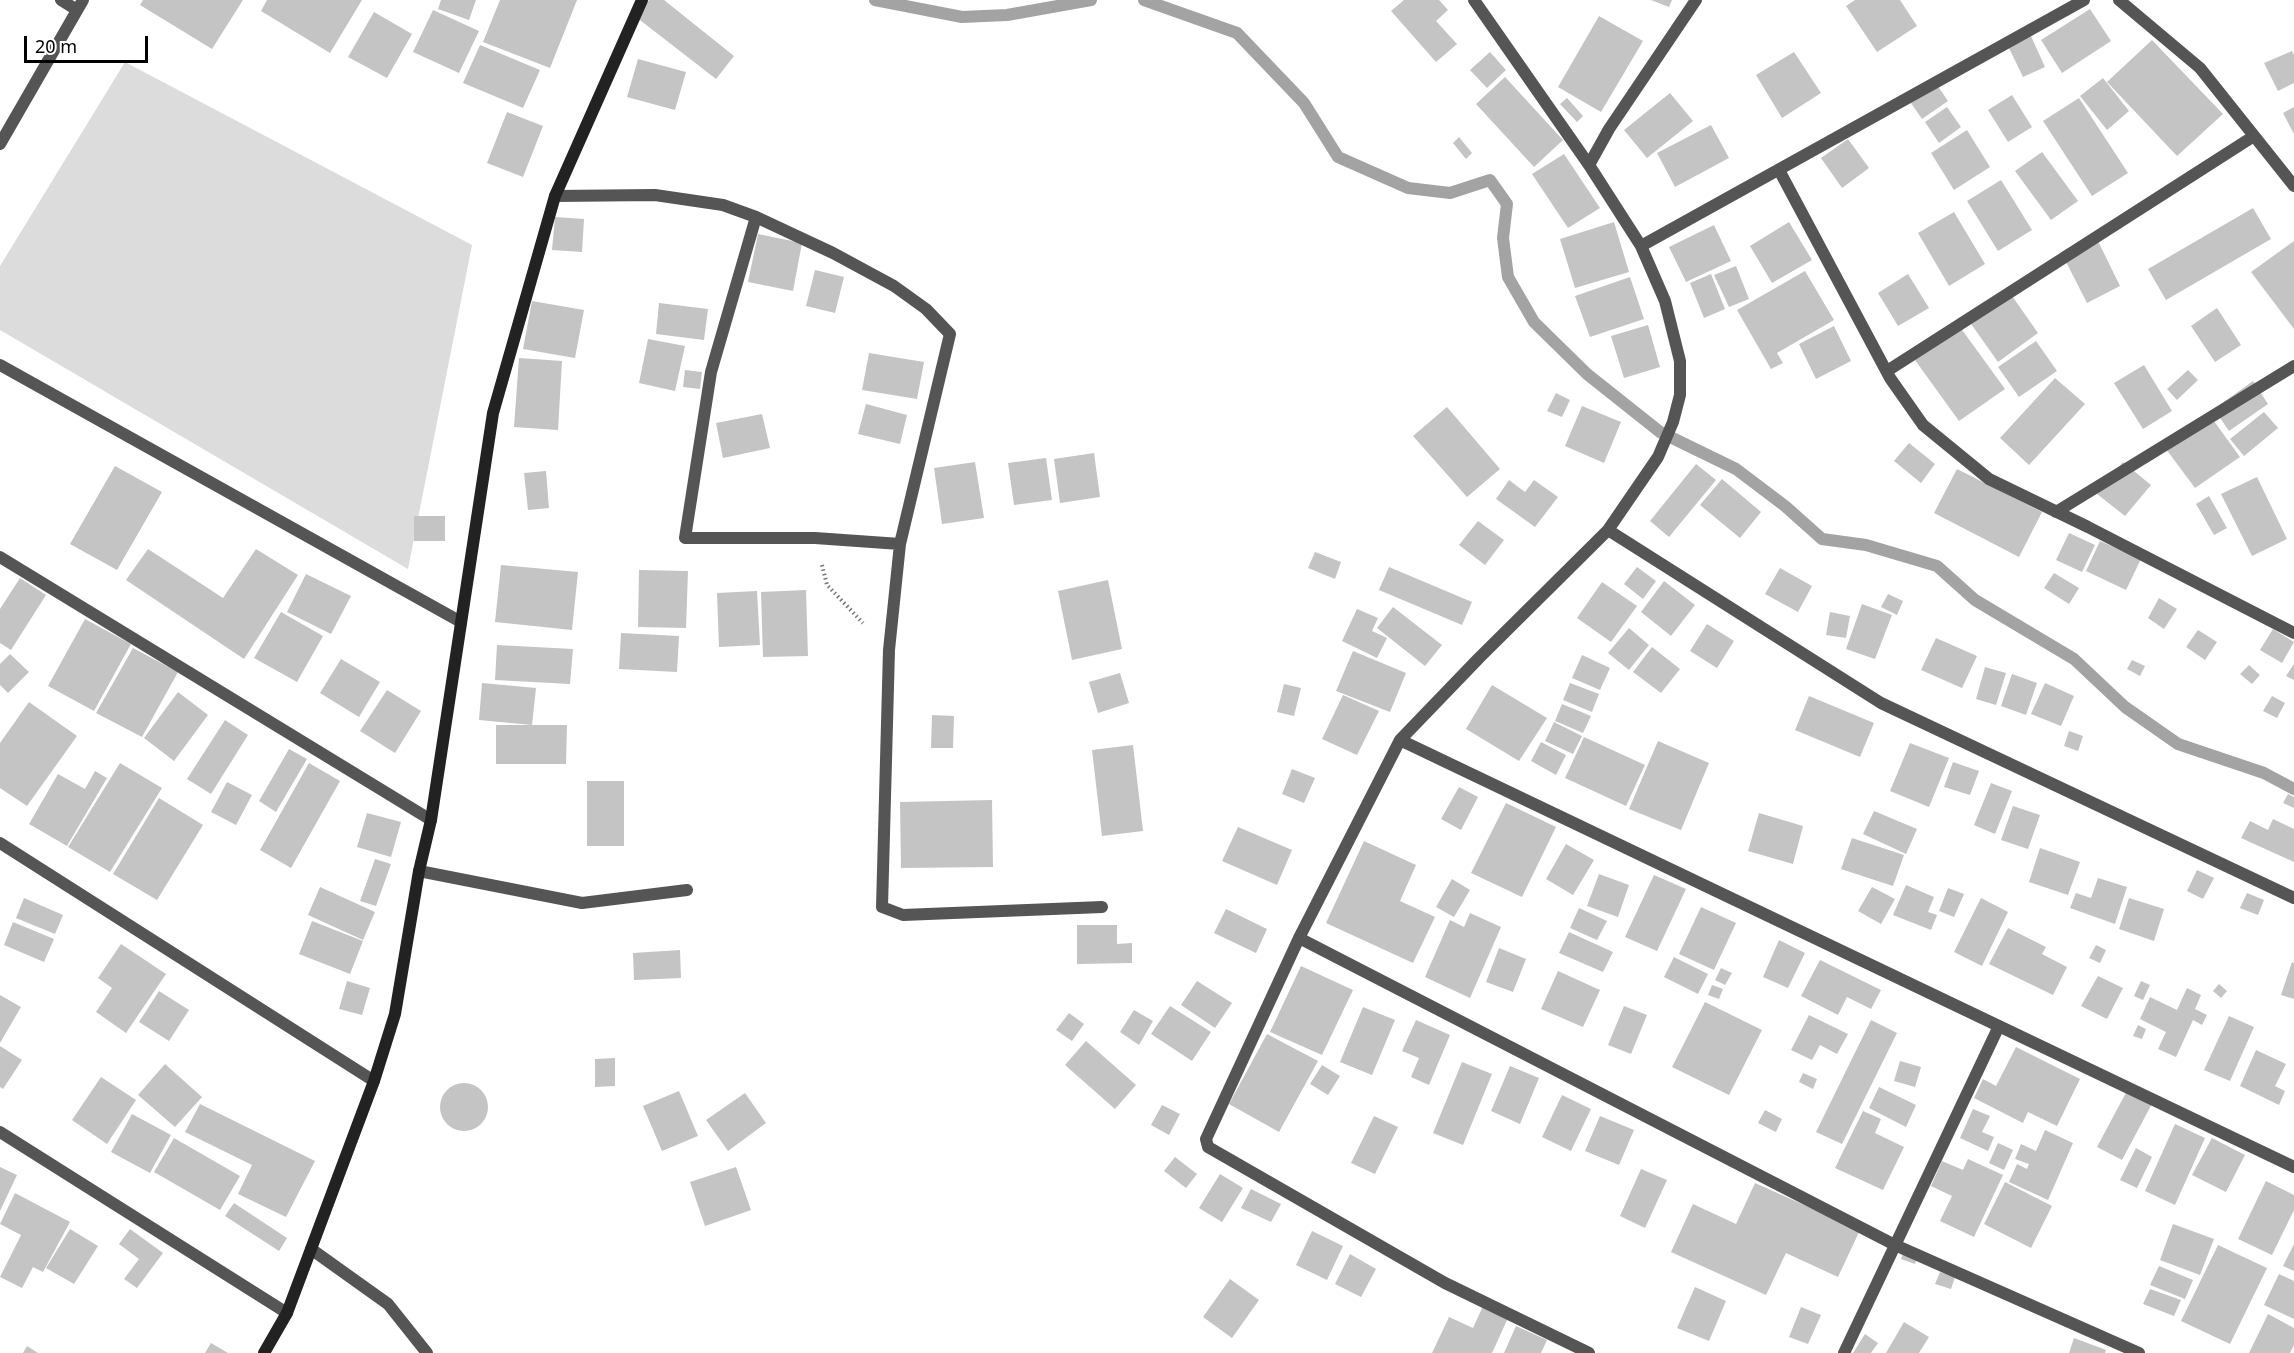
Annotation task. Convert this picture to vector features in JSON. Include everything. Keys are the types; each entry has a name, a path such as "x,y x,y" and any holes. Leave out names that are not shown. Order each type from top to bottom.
{"street":[{"path":"0,144 80,5 61,0"},
{"path":"264,1353 287,1313 374,1081 395,1014 419,871 431,820 493,413 555,196 642,0"},
{"path":"1474,0 1589,165 1641,246 1665,301 1680,361 1680,395 1673,422 1658,457 1608,530 1400,740 1299,938 1206,1139 1208,1147 1445,1283 1589,1353"},
{"path":"1589,165 1609,129 1696,0"},
{"path":"1641,246 2084,0"},
{"path":"2119,0 2200,68 2294,186"},
{"path":"1887,371 2254,136"},
{"path":"1779,170 1887,371 1923,425 1989,479 2294,633"},
{"path":"555,196 655,195 723,205 756,217 894,286 926,309 950,334 900,544 889,650 882,907 903,915 1102,908"},
{"path":"756,217 711,372 685,538 815,538 900,544"},
{"path":"0,366 461,622"},
{"path":"2056,512 2294,366"},
{"path":"1608,530 1881,704 2294,898"},
{"path":"0,557 431,820"},
{"path":"1400,740 2294,1167"},
{"path":"0,843 374,1081"},
{"path":"419,871 582,903 687,890"},
{"path":"1299,938 1895,1245 2139,1353"},
{"path":"1844,1353 1999,1026"},
{"path":"0,1132 287,1313"},
{"path":"311,1249 388,1304 427,1353"}],"path":[{"path":"815,538 827,585 889,650"}],"shaded area":[{"path":"125,62 472,245 408,569 0,330 0,266"}],"building":[{"path":"143,0 243,0 212,49 140,5"},
{"path":"267,0 362,0 330,53 261,11"},
{"path":"441,0 476,0 469,20 438,9"},
{"path":"500,0 577,0 550,68 483,42"},
{"path":"649,0 664,0 734,56 716,79 636,17"},
{"path":"1404,0 1439,0 1448,10 1436,21 1457,44 1436,62 1391,11"},
{"path":"1651,0 1672,0 1669,7"},
{"path":"1855,0 1900,0 1917,26 1877,52 1846,6"},
{"path":"2090,9 2111,41 2062,73 2041,40"},
{"path":"433,10 479,31 459,73 413,52"},
{"path":"374,12 412,34 387,78 348,57"},
{"path":"1599,16 1643,41 1601,112 1558,87"},
{"path":"2031,36 2045,67 2023,77 2008,46"},
{"path":"2152,40 2223,114 2177,156 2107,82"},
{"path":"480,45 540,70 523,108 463,83"},
{"path":"2292,51 2294,83 2278,91 2264,63"},
{"path":"1490,52 1506,70 1487,88 1470,70"},
{"path":"1794,52 1821,93 1782,118 1756,75"},
{"path":"638,59 686,72 675,110 627,97"},
{"path":"1505,77 1563,140 1534,167 1476,104"},
{"path":"2103,78 2129,111 2107,130 2080,96"},
{"path":"1937,85 1948,101 1922,119 1911,103"},
{"path":"1670,93 1693,121 1647,158 1624,130"},
{"path":"2012,95 2032,127 2008,142 1988,110"},
{"path":"1567,98 1583,116 1577,122 1560,104"},
{"path":"2079,98 2128,173 2092,196 2043,121"},
{"path":"1947,107 1961,127 1939,143 1925,122"},
{"path":"2294,107 2294,134 2283,113"},
{"path":"507,112 543,126 523,177 487,163"},
{"path":"1711,125 1729,158 1675,187 1657,153"},
{"path":"1967,130 1990,167 1954,190 1931,153"},
{"path":"1459,137 1472,153 1466,159 1453,143"},
{"path":"1848,139 1869,168 1842,188 1821,158"},
{"path":"2042,152 2078,201 2051,220 2015,171"},
{"path":"1564,154 1600,208 1568,228 1532,174"},
{"path":"2001,180 2032,230 1998,251 1967,201"},
{"path":"2253,208 2271,239 2166,300 2148,269"},
{"path":"1954,212 1985,264 1949,286 1918,233"},
{"path":"555,217 584,219 582,252 552,250"},
{"path":"1614,222 1629,272 1575,288 1560,239"},
{"path":"1789,222 1812,260 1772,283 1750,246"},
{"path":"1714,225 1731,261 1686,282 1669,247"},
{"path":"758,234 802,243 793,291 748,282"},
{"path":"2095,235 2120,286 2087,303 2061,252"},
{"path":"2294,241 2294,329 2251,272"},
{"path":"1736,266 1749,299 1729,307 1714,275"},
{"path":"815,270 844,277 835,313 806,306"},
{"path":"1805,271 1834,320 1777,353 1783,363 1771,369 1737,310"},
{"path":"1711,274 1725,309 1704,318 1690,283"},
{"path":"1908,274 1929,308 1898,326 1878,293"},
{"path":"1630,277 1644,319 1590,337 1575,296"},
{"path":"2010,293 2038,333 1998,362 1969,321"},
{"path":"532,301 584,310 575,358 523,349"},
{"path":"659,303 708,309 704,340 656,334"},
{"path":"2217,308 2241,345 2215,362 2191,326"},
{"path":"1648,325 1660,367 1624,378 1611,336"},
{"path":"1834,326 1851,361 1816,379 1799,344"},
{"path":"1960,327 2005,389 1959,421 1915,360"},
{"path":"648,339 685,346 675,391 639,383"},
{"path":"2036,341 2057,371 2019,397 1998,367"},
{"path":"869,353 924,362 917,399 862,390"},
{"path":"519,358 562,361 558,430 514,427"},
{"path":"2144,365 2172,411 2143,429 2114,383"},
{"path":"685,370 702,372 700,389 683,387"},
{"path":"2188,370 2198,380 2177,400 2167,389"},
{"path":"2055,378 2085,404 2029,465 2000,438"},
{"path":"2253,381 2268,404 2229,431 2214,409"},
{"path":"1556,393 1570,400 1562,417 1547,411"},
{"path":"866,404 907,415 900,444 858,434"},
{"path":"1582,406 1621,422 1604,463 1565,446"},
{"path":"1447,407 1500,469 1467,497 1413,436"},
{"path":"2264,412 2278,428 2244,456 2230,439"},
{"path":"762,414 770,448 723,458 716,423"},
{"path":"2211,417 2240,457 2195,488 2166,449"},
{"path":"1909,443 1935,464 1921,483 1894,461"},
{"path":"1094,453 1100,497 1060,503 1054,459"},
{"path":"1046,458 1052,500 1014,505 1008,463"},
{"path":"975,462 984,518 942,524 934,468"},
{"path":"2123,462 2151,485 2125,516 2097,494"},
{"path":"1696,464 1716,480 1669,537 1650,521"},
{"path":"115,466 162,492 117,570 70,544"},
{"path":"1957,469 2042,512 2019,557 1934,513"},
{"path":"546,471 549,508 528,510 524,473"},
{"path":"2257,477 2287,539 2252,556 2221,494"},
{"path":"1722,479 1761,512 1740,538 1700,505"},
{"path":"1509,480 1525,492 1534,480 1558,497 1535,527 1496,499"},
{"path":"2209,496 2227,528 2214,535 2196,504"},
{"path":"414,516 445,516 445,541 414,541"},
{"path":"1478,521 1504,540 1485,565 1459,545"},
{"path":"2069,533 2095,545 2082,572 2056,560"},
{"path":"2100,541 2141,559 2126,590 2086,571"},
{"path":"148,549 223,598 256,549 298,575 244,659 126,580"},
{"path":"1315,552 1341,562 1335,579 1308,568"},
{"path":"501,565 578,572 572,630 495,622"},
{"path":"1389,567 1472,602 1462,625 1379,590"},
{"path":"1637,567 1656,581 1643,599 1624,584"},
{"path":"1780,568 1812,586 1798,612 1765,594"},
{"path":"639,570 688,571 686,628 638,627"},
{"path":"2054,573 2079,588 2069,604 2044,588"},
{"path":"306,574 351,596 331,634 287,612"},
{"path":"20,578 46,595 11,650 0,643 0,609"},
{"path":"1108,580 1122,649 1072,660 1058,591"},
{"path":"1664,581 1695,605 1671,636 1641,612"},
{"path":"1602,582 1637,606 1611,642 1577,618"},
{"path":"806,590 808,656 763,657 761,592"},
{"path":"757,591 760,645 719,647 717,593"},
{"path":"1888,594 1903,601 1897,615 1881,607"},
{"path":"2159,598 2177,609 2164,629 2148,618"},
{"path":"1862,604 1892,615 1875,659 1846,649"},
{"path":"1393,607 1442,645 1425,666 1377,628"},
{"path":"1357,609 1378,618 1372,631 1387,638 1377,658 1342,641"},
{"path":"281,612 323,636 297,682 254,658"},
{"path":"1830,612 1850,616 1846,638 1826,635"},
{"path":"85,619 131,644 94,711 48,686"},
{"path":"1707,624 1734,641 1717,668 1690,651"},
{"path":"1629,628 1649,645 1629,670 1608,653"},
{"path":"2273,629 2294,642 2282,663 2260,650"},
{"path":"2198,630 2217,642 2205,660 2186,647"},
{"path":"621,633 679,636 677,672 619,669"},
{"path":"1936,638 1977,656 1962,688 1921,670"},
{"path":"497,645 573,649 570,684 495,680"},
{"path":"1652,647 1680,669 1661,693 1633,672"},
{"path":"133,648 178,672 142,737 96,713"},
{"path":"1353,651 1406,673 1390,712 1336,691"},
{"path":"10,654 29,672 8,693 0,685 0,664"},
{"path":"1582,655 1610,668 1600,690 1572,678"},
{"path":"341,659 380,682 359,717 320,693"},
{"path":"2132,660 2145,666 2140,676 2127,669"},
{"path":"2294,664 2294,680 2286,676"},
{"path":"2249,665 2260,675 2252,684 2240,674"},
{"path":"1985,667 2006,673 1996,705 1976,699"},
{"path":"1120,673 1129,703 1098,713 1089,682"},
{"path":"2012,674 2037,683 2026,715 2001,706"},
{"path":"482,683 536,688 532,725 479,720"},
{"path":"1570,683 1599,694 1592,712 1563,700"},
{"path":"2045,683 2074,696 2061,726 2031,714"},
{"path":"1284,684 1301,688 1294,716 1277,712"},
{"path":"1492,685 1547,718 1519,761 1466,729"},
{"path":"387,690 421,711 395,753 360,731"},
{"path":"178,692 208,715 174,761 144,738"},
{"path":"1343,695 1379,711 1357,755 1322,739"},
{"path":"1809,696 1874,723 1860,757 1795,730"},
{"path":"2272,696 2285,703 2277,718 2263,711"},
{"path":"29,702 77,736 27,806 0,788 0,743"},
{"path":"1562,704 1591,716 1583,733 1555,721"},
{"path":"932,715 954,716 953,748 931,748"},
{"path":"225,720 248,735 211,794 187,779"},
{"path":"1554,722 1582,736 1573,754 1545,741"},
{"path":"496,725 567,725 566,764 496,764"},
{"path":"2069,731 2083,736 2078,751 2064,746"},
{"path":"1584,737 1645,765 1626,806 1565,778"},
{"path":"1658,741 1709,763 1681,830 1629,809"},
{"path":"1541,742 1566,755 1556,775 1531,761"},
{"path":"1910,743 1949,758 1929,807 1890,791"},
{"path":"1133,745 1143,831 1102,836 1092,750"},
{"path":"289,749 307,759 276,812 259,801"},
{"path":"1953,762 1979,771 1970,795 1944,787"},
{"path":"120,763 162,788 110,872 68,847"},
{"path":"309,763 340,781 291,868 260,850"},
{"path":"1292,769 1315,778 1304,803 1282,794"},
{"path":"95,771 107,778 67,846 29,824 58,774 85,789"},
{"path":"587,781 624,781 624,846 587,846"},
{"path":"227,782 252,795 236,825 211,812"},
{"path":"1991,783 2012,791 1995,834 1974,825"},
{"path":"1459,787 1478,797 1461,830 1441,819"},
{"path":"2288,794 2294,797 2294,808 2283,803"},
{"path":"159,798 203,825 157,900 113,874"},
{"path":"992,800 993,867 901,868 900,802"},
{"path":"1506,803 1556,827 1522,897 1471,873"},
{"path":"2013,806 2040,815 2028,849 2001,840"},
{"path":"1874,811 1917,829 1906,854 1863,834"},
{"path":"367,813 401,822 391,857 357,847"},
{"path":"1759,813 1803,826 1793,864 1748,851"},
{"path":"2273,819 2294,829 2294,862 2241,838 2250,821 2268,830"},
{"path":"1238,827 1292,850 1277,885 1222,861"},
{"path":"1852,838 1904,855 1893,886 1841,869"},
{"path":"1364,841 1416,865 1400,901 1435,917 1413,963 1326,923"},
{"path":"1566,844 1594,860 1573,895 1546,879"},
{"path":"2040,848 2080,862 2068,895 2029,882"},
{"path":"375,859 391,864 376,906 360,901"},
{"path":"2197,870 2214,878 2203,899 2187,891"},
{"path":"1599,874 1629,885 1618,917 1587,906"},
{"path":"1654,875 1686,889 1657,951 1625,937"},
{"path":"2098,878 2127,887 2115,924 2070,908 2076,893 2091,898"},
{"path":"1452,879 1470,890 1454,917 1436,907"},
{"path":"1906,885 1934,897 1928,912 1937,915 1931,930 1893,915"},
{"path":"320,887 375,912 363,940 308,915"},
{"path":"1872,887 1895,899 1881,924 1858,911"},
{"path":"1948,888 1964,894 1954,917 1939,911"},
{"path":"2247,893 2264,900 2258,915 2240,908"},
{"path":"24,898 63,915 55,934 16,918"},
{"path":"1981,898 2008,912 1982,966 1954,952"},
{"path":"2129,898 2164,909 2154,941 2119,929"},
{"path":"1701,907 1736,923 1714,970 1679,954"},
{"path":"1579,908 1607,921 1597,940 1570,928"},
{"path":"1226,909 1267,929 1256,953 1214,933"},
{"path":"1470,913 1501,927 1470,998 1425,977 1450,920 1464,927"},
{"path":"312,921 363,941 350,974 299,954"},
{"path":"13,922 54,939 44,962 4,945"},
{"path":"1077,925 1117,925 1117,944 1132,943 1132,963 1077,964"},
{"path":"2008,928 2046,947 2042,954 2067,967 2053,995 1989,964"},
{"path":"1569,932 1613,952 1603,972 1559,953"},
{"path":"1779,940 1805,953 1788,988 1763,977"},
{"path":"121,944 166,974 126,1033 96,1012 112,988 98,978"},
{"path":"2096,945 2106,950 2100,963 2089,958"},
{"path":"1499,948 1526,959 1513,992 1486,982"},
{"path":"680,950 681,978 634,980 633,953"},
{"path":"1674,957 1708,974 1698,994 1664,977"},
{"path":"1820,960 1881,990 1871,1009 1847,997 1838,1015 1801,996"},
{"path":"2292,962 2294,963 2294,999 2281,995"},
{"path":"1301,966 1353,990 1322,1055 1270,1032"},
{"path":"1721,968 1732,973 1725,985 1715,980"},
{"path":"1558,971 1600,990 1583,1027 1541,1009"},
{"path":"2098,976 2123,988 2107,1019 2081,1006"},
{"path":"347,981 370,988 362,1015 339,1009"},
{"path":"1197,981 1232,1003 1215,1028 1181,1005"},
{"path":"2141,981 2150,985 2143,1000 2134,996"},
{"path":"2219,984 2227,991 2221,998 2213,991"},
{"path":"1712,985 1723,989 1719,999 1708,995"},
{"path":"2187,988 2201,995 2195,1009 2207,1015 2202,1025 2193,1020 2176,1057 2158,1049 2166,1032 2140,1019 2150,997 2177,1010"},
{"path":"159,991 189,1010 169,1041 139,1022"},
{"path":"0,995 21,1007 0,1043"},
{"path":"1705,1002 1762,1030 1729,1095 1672,1067"},
{"path":"1170,1006 1211,1032 1192,1061 1151,1034"},
{"path":"1624,1006 1647,1015 1631,1054 1608,1045"},
{"path":"1363,1007 1395,1020 1372,1075 1340,1062"},
{"path":"1134,1010 1153,1021 1139,1045 1120,1032"},
{"path":"1069,1013 1084,1024 1072,1041 1056,1030"},
{"path":"1809,1015 1848,1034 1837,1054 1820,1045 1812,1060 1791,1050"},
{"path":"2229,1016 2254,1027 2230,1081 2204,1070"},
{"path":"1416,1020 1450,1035 1429,1085 1411,1077 1419,1058 1402,1051"},
{"path":"1871,1020 1897,1033 1842,1144 1816,1132"},
{"path":"2138,1025 2146,1029 2142,1039 2133,1036"},
{"path":"1267,1034 1318,1061 1279,1132 1229,1104"},
{"path":"1086,1041 1136,1085 1115,1109 1065,1065"},
{"path":"0,1046 22,1060 3,1089 0,1087"},
{"path":"2016,1047 2080,1079 2057,1126 2028,1112 2023,1123 1974,1098 1983,1079 1996,1086"},
{"path":"2256,1050 2286,1064 2275,1086 2285,1091 2279,1105 2240,1086"},
{"path":"615,1058 615,1086 595,1087 595,1059"},
{"path":"1900,1061 1921,1067 1915,1087 1894,1081"},
{"path":"1462,1062 1492,1074 1463,1145 1433,1133"},
{"path":"165,1064 202,1097 175,1127 138,1095"},
{"path":"1322,1065 1340,1076 1328,1095 1310,1084"},
{"path":"1510,1066 1539,1078 1520,1124 1491,1111"},
{"path":"1803,1073 1817,1079 1813,1089 1799,1082"},
{"path":"101,1077 136,1100 107,1144 72,1120"},
{"path":"459,1083 469,1083 484,1093 488,1107 484,1121 478,1127 469,1131 459,1131 444,1121 440,1112 440,1102 450,1087"},
{"path":"1879,1087 1916,1105 1906,1127 1869,1108"},
{"path":"2129,1087 2154,1100 2122,1160 2097,1147"},
{"path":"679,1091 698,1136 662,1151 643,1106"},
{"path":"745,1093 766,1123 728,1151 706,1120"},
{"path":"1562,1095 1591,1109 1571,1151 1542,1137"},
{"path":"200,1104 315,1161 286,1217 238,1194 252,1165 185,1132"},
{"path":"1162,1105 1180,1114 1169,1135 1151,1125"},
{"path":"1973,1109 1990,1116 1982,1132 1994,1137 1988,1151 1960,1138"},
{"path":"1765,1110 1782,1119 1776,1132 1758,1123"},
{"path":"1863,1111 1881,1119 1875,1133 1904,1147 1883,1190 1835,1168"},
{"path":"132,1114 171,1135 150,1173 111,1152"},
{"path":"1374,1116 1398,1127 1375,1174 1351,1163"},
{"path":"1600,1116 1634,1130 1619,1165 1585,1151"},
{"path":"2175,1124 2205,1138 2175,1205 2145,1191"},
{"path":"2045,1130 2073,1143 2048,1200 2009,1182 2017,1164 2027,1169 2029,1164 2015,1159 2021,1144 2036,1151"},
{"path":"174,1138 240,1176 220,1210 154,1172"},
{"path":"2212,1138 2245,1155 2226,1192 2192,1175"},
{"path":"1998,1143 2013,1150 2004,1170 1989,1163"},
{"path":"2136,1148 2152,1157 2137,1188 2120,1180"},
{"path":"1175,1157 1197,1174 1186,1188 1164,1171"},
{"path":"1968,1159 2003,1175 1974,1237 1940,1221 1952,1196 1931,1186 1942,1161 1963,1170"},
{"path":"0,1167 17,1175 0,1211"},
{"path":"736,1167 751,1210 705,1226 690,1182"},
{"path":"1641,1169 1667,1180 1645,1228 1620,1216"},
{"path":"1220,1174 1243,1188 1222,1222 1199,1208"},
{"path":"2266,1181 2294,1195 2294,1210 2272,1255 2238,1239"},
{"path":"2005,1182 2052,1206 2031,1248 1984,1224"},
{"path":"1755,1183 1860,1230 1838,1277 1786,1253 1766,1295 1671,1252 1693,1204 1736,1224"},
{"path":"1251,1189 1281,1204 1271,1222 1241,1208"},
{"path":"15,1193 70,1222 43,1272 33,1267 22,1288 0,1277 21,1235 0,1224"},
{"path":"234,1203 287,1238 279,1251 225,1216"},
{"path":"2173,1224 2214,1239 2200,1275 2160,1260"},
{"path":"70,1229 98,1246 74,1284 46,1268"},
{"path":"130,1229 163,1253 137,1288 124,1279 139,1259 119,1244"},
{"path":"1312,1231 1343,1246 1327,1280 1296,1265"},
{"path":"2294,1244 2294,1271 2283,1266"},
{"path":"2218,1245 2267,1268 2230,1344 2181,1321"},
{"path":"1904,1251 1918,1254 1915,1264 1901,1259"},
{"path":"1350,1254 1376,1269 1361,1297 1335,1284"},
{"path":"2159,1266 2193,1280 2185,1299 2150,1285"},
{"path":"1940,1272 1955,1277 1951,1289 1935,1284"},
{"path":"2279,1274 2294,1281 2294,1319 2264,1305"},
{"path":"1230,1279 1259,1300 1232,1338 1203,1317"},
{"path":"1695,1287 1726,1301 1709,1341 1677,1328"},
{"path":"2150,1289 2181,1300 2174,1316 2143,1304"},
{"path":"1483,1306 1508,1318 1492,1353 1432,1353 1449,1317 1473,1328"},
{"path":"1801,1307 1821,1315 1808,1344 1789,1337"},
{"path":"2268,1314 2294,1328 2294,1345 2290,1353 2249,1353"},
{"path":"1904,1322 1929,1337 1919,1353 1886,1353"},
{"path":"1516,1326 1547,1340 1541,1353 1504,1353"},
{"path":"1865,1334 1878,1343 1871,1353 1853,1353"},
{"path":"2074,1338 2106,1350 2105,1353 2069,1353"},
{"path":"211,1343 228,1353 205,1353"},
{"path":"27,1346 38,1353 23,1353"}],"waterway":[{"path":"875,0 962,17 1007,15 1091,0"},
{"path":"1144,0 1237,33 1304,103 1338,157 1408,188 1450,193 1490,180 1507,204 1503,238 1508,277 1534,322 1587,374 1660,432 1736,469 1785,506 1822,539 1866,545 1937,566 1975,600 2074,659 2125,707 2178,744 2264,773 2294,789"}]}
